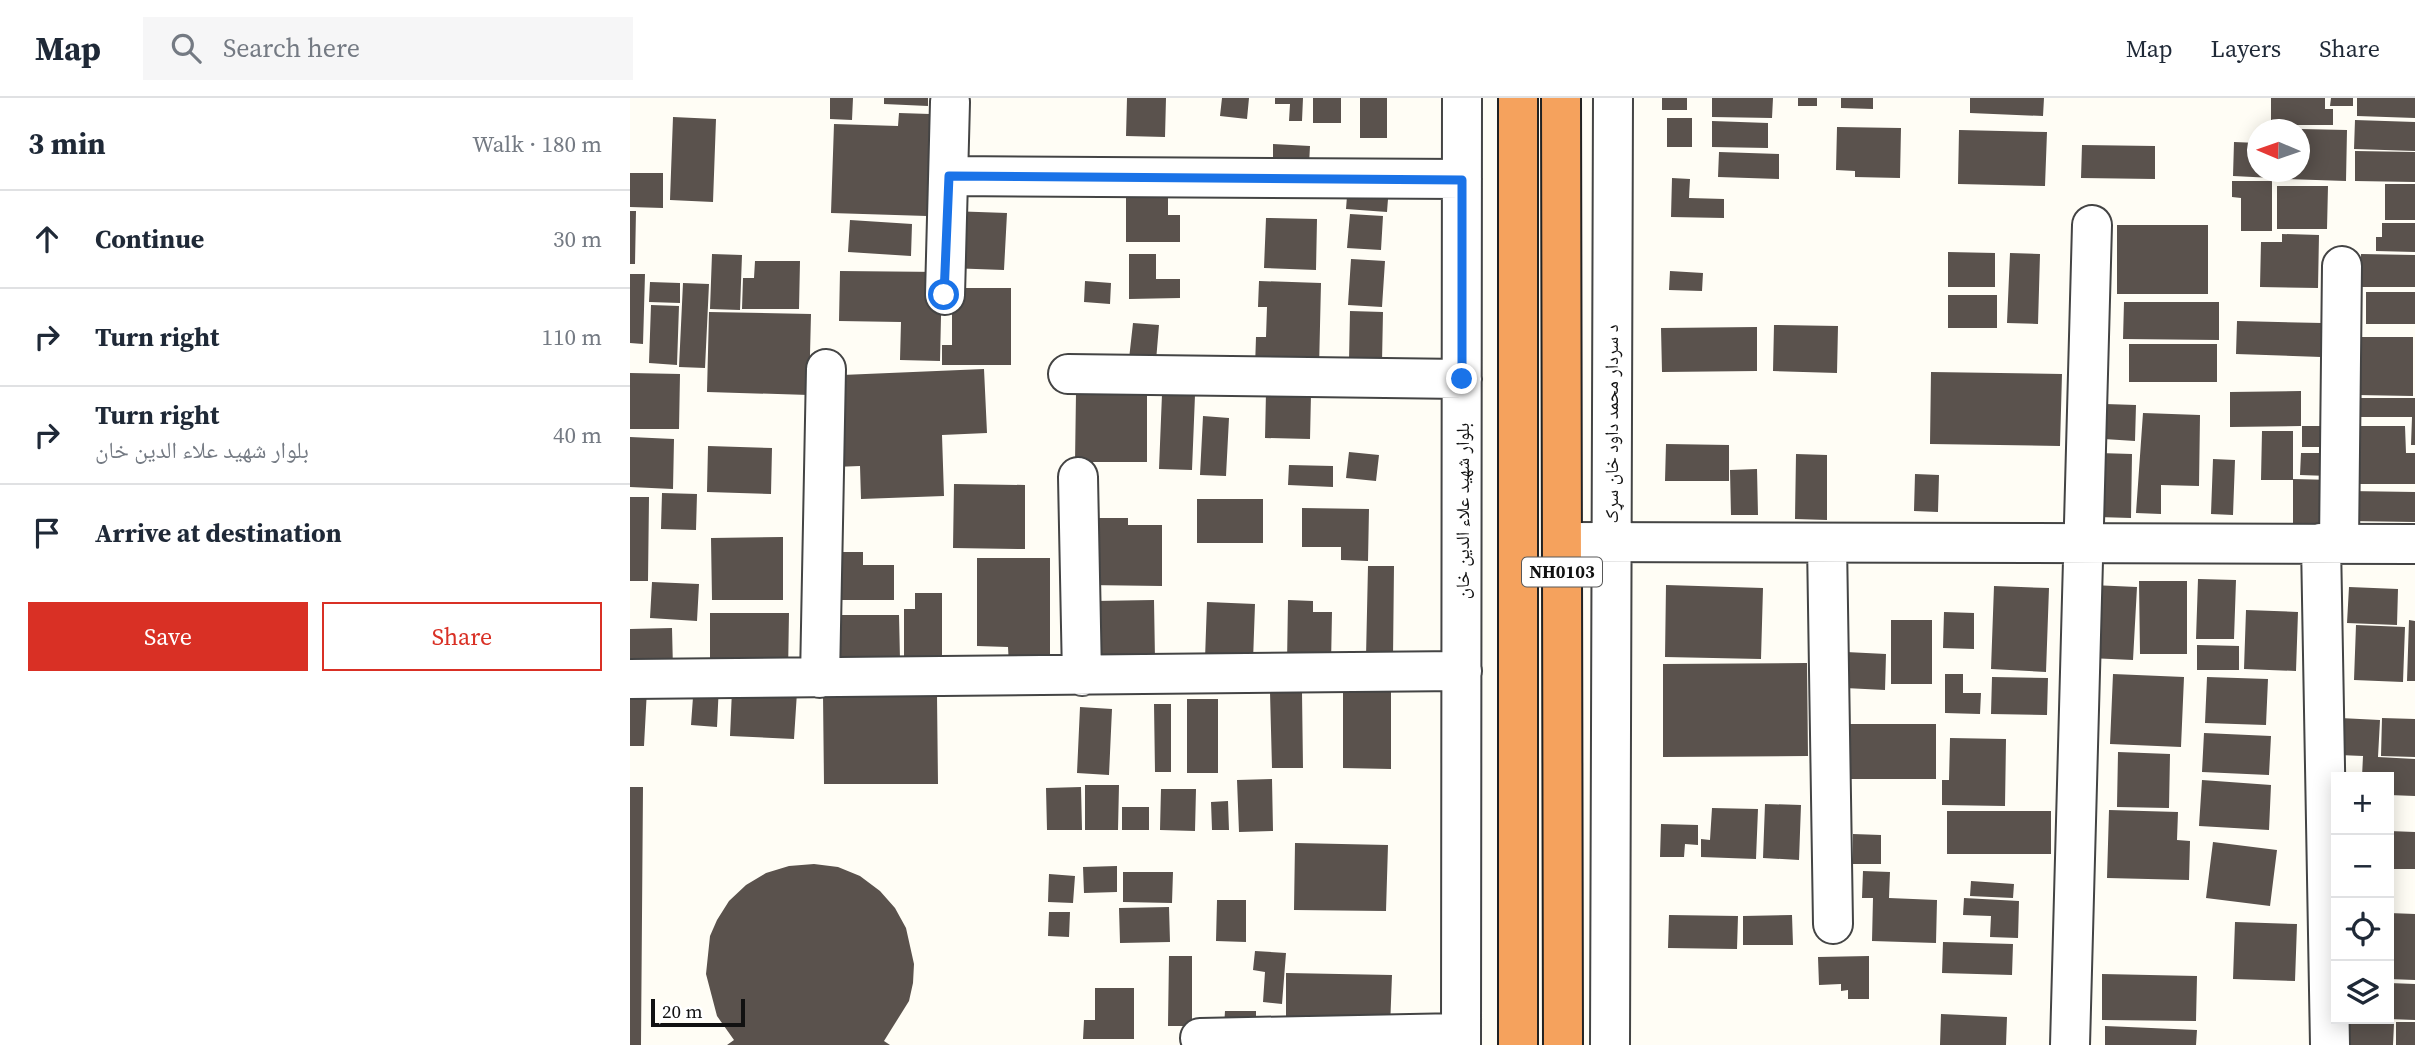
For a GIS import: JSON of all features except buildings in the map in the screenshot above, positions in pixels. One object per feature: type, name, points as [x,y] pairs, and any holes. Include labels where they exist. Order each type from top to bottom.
[{"type":"highway","name":"NH0103","points":[[1518,98],[1518,1045]]},
{"type":"highway","name":"NH0103","points":[[1561,98],[1563,1045]]},
{"type":"street","name":"بلوار شهید علاء الدین خان","points":[[1462,98],[1462,671]]},
{"type":"street","name":"د سردار محمد داود خان سړک","points":[[1611,1045],[1613,98]]},
{"type":"street","points":[[944,295],[950,102]]},
{"type":"street","points":[[949,176],[1462,180]]},
{"type":"street","points":[[2070,1045],[2092,225]]},
{"type":"street","points":[[2330,1045],[2330,543],[2342,266]]},
{"type":"street","points":[[820,678],[826,369]]},
{"type":"street","points":[[1069,374],[1462,379]]},
{"type":"street","points":[[1078,477],[1082,676]]},
{"type":"street","points":[[1562,542],[2415,544]]},
{"type":"street","points":[[1827,543],[1833,924]]},
{"type":"street","points":[[630,679],[1462,671],[1461,1039],[1200,1038]]},
{"type":"route","points":[[944,295],[949,176],[1462,180],[1462,379]]}]
